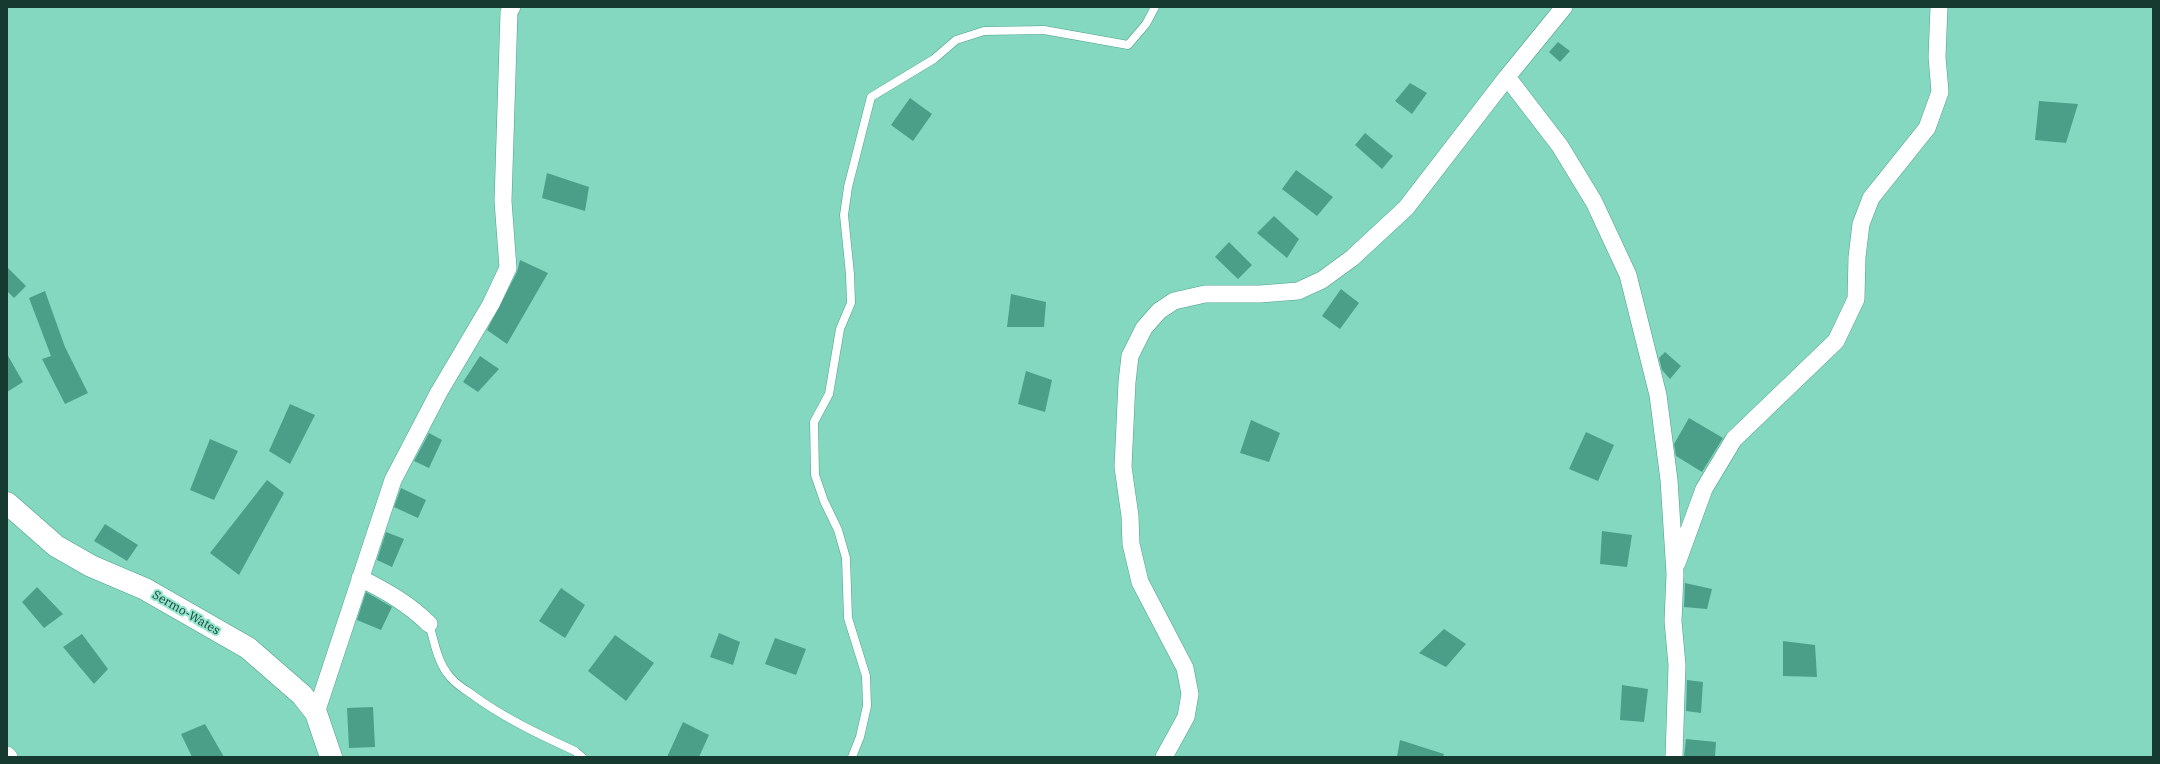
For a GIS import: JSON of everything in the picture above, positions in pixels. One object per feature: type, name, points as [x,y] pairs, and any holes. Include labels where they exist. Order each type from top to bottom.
[{"type":"main road","name":"Sermo-Wates","points":[[7,503],[56,546],[91,566],[144,588],[248,648],[302,695],[316,713],[331,757]]},
{"type":"street","points":[[316,713],[393,480],[439,392],[491,304],[508,268],[503,201],[506,46],[509,12],[512,7]]},
{"type":"street","points":[[1164,757],[1186,717],[1190,694],[1185,668],[1140,582],[1131,544],[1130,516],[1124,467],[1127,382],[1130,356],[1144,328],[1159,311],[1174,301],[1205,294],[1260,294],[1298,291],[1322,280],[1380,234],[1406,208],[1507,77],[1564,7]]},
{"type":"street","points":[[1675,569],[1704,488],[1734,438],[1836,341],[1856,299],[1857,257],[1861,224],[1871,198],[1927,128],[1940,92],[1937,57],[1939,7]]},
{"type":"street","points":[[1507,77],[1560,146],[1594,202],[1628,274],[1658,395],[1669,480],[1675,569],[1673,621],[1677,665],[1674,757]]},
{"type":"street","points":[[360,578],[396,597],[416,611],[429,624]]},
{"type":"lane","points":[[852,757],[860,737],[867,706],[866,676],[848,618],[846,558],[838,530],[824,501],[814,475],[814,422],[829,394],[840,329],[851,302],[850,274],[844,215],[848,187],[871,97],[934,59],[956,40],[984,31],[1044,30],[1128,45],[1146,24],[1155,7]]},
{"type":"lane","points":[[429,624],[440,661],[447,674],[459,685],[483,703],[520,725],[575,751],[582,757]]},
{"type":"building","points":[[1558,42],[1570,51],[1560,62],[1549,52]]},
{"type":"building","points":[[1410,83],[1427,93],[1412,114],[1395,101]]},
{"type":"building","points":[[910,98],[932,114],[913,141],[891,125]]},
{"type":"building","points":[[2039,101],[2078,104],[2066,143],[2035,140]]},
{"type":"building","points":[[1365,133],[1393,156],[1382,169],[1355,145]]},
{"type":"building","points":[[1296,170],[1333,197],[1317,216],[1282,189]]},
{"type":"building","points":[[547,173],[589,187],[585,211],[542,198]]},
{"type":"building","points":[[1274,216],[1299,239],[1287,258],[1257,233]]},
{"type":"building","points":[[1229,242],[1252,265],[1238,279],[1215,257]]},
{"type":"building","points":[[520,260],[548,273],[507,344],[487,330],[517,272]]},
{"type":"building","points":[[7,267],[26,286],[14,298],[7,291]]},
{"type":"building","points":[[1341,289],[1359,303],[1340,329],[1322,316]]},
{"type":"building","points":[[45,291],[65,347],[88,393],[65,404],[42,359],[51,356],[29,298]]},
{"type":"building","points":[[1011,294],[1046,302],[1044,327],[1007,327]]},
{"type":"building","points":[[1665,352],[1681,366],[1670,379],[1662,370],[1659,358]]},
{"type":"building","points":[[7,354],[23,382],[7,392]]},
{"type":"building","points":[[480,356],[499,369],[478,392],[463,382]]},
{"type":"building","points":[[1026,371],[1052,380],[1045,412],[1018,404]]},
{"type":"building","points":[[290,404],[315,415],[290,464],[269,451]]},
{"type":"building","points":[[1689,418],[1723,438],[1702,472],[1676,456],[1674,444]]},
{"type":"building","points":[[1251,420],[1280,433],[1269,462],[1240,453]]},
{"type":"building","points":[[1586,432],[1614,445],[1598,481],[1569,469]]},
{"type":"building","points":[[429,433],[442,440],[429,468],[414,461]]},
{"type":"building","points":[[210,439],[238,451],[214,500],[190,490]]},
{"type":"building","points":[[267,480],[284,493],[239,575],[210,553]]},
{"type":"building","points":[[401,488],[426,500],[418,518],[394,507]]},
{"type":"building","points":[[105,524],[138,545],[127,561],[94,541]]},
{"type":"building","points":[[1602,531],[1632,535],[1627,567],[1600,564]]},
{"type":"building","points":[[386,532],[404,539],[392,567],[377,560]]},
{"type":"building","points":[[1685,583],[1712,589],[1707,609],[1684,607]]},
{"type":"building","points":[[37,587],[63,614],[44,628],[22,602]]},
{"type":"building","points":[[561,588],[585,605],[565,638],[539,621]]},
{"type":"building","points":[[366,592],[392,607],[381,630],[357,620]]},
{"type":"building","points":[[1444,629],[1466,644],[1446,667],[1419,653]]},
{"type":"building","points":[[719,633],[740,642],[733,665],[710,657]]},
{"type":"building","points":[[82,634],[108,669],[94,684],[63,647]]},
{"type":"building","points":[[615,635],[654,663],[626,701],[588,671]]},
{"type":"building","points":[[775,638],[806,649],[796,675],[765,664]]},
{"type":"building","points":[[1783,641],[1815,645],[1817,677],[1783,676]]},
{"type":"building","points":[[1687,680],[1703,682],[1701,713],[1686,711]]},
{"type":"building","points":[[1622,685],[1648,689],[1644,722],[1620,720]]},
{"type":"building","points":[[373,707],[375,747],[349,748],[347,708]]},
{"type":"building","points":[[683,722],[709,735],[699,757],[667,757]]},
{"type":"building","points":[[205,724],[224,757],[192,757],[181,734]]},
{"type":"building","points":[[1686,739],[1716,742],[1715,757],[1684,757]]},
{"type":"building","points":[[1400,740],[1444,754],[1443,757],[1397,757]]}]
